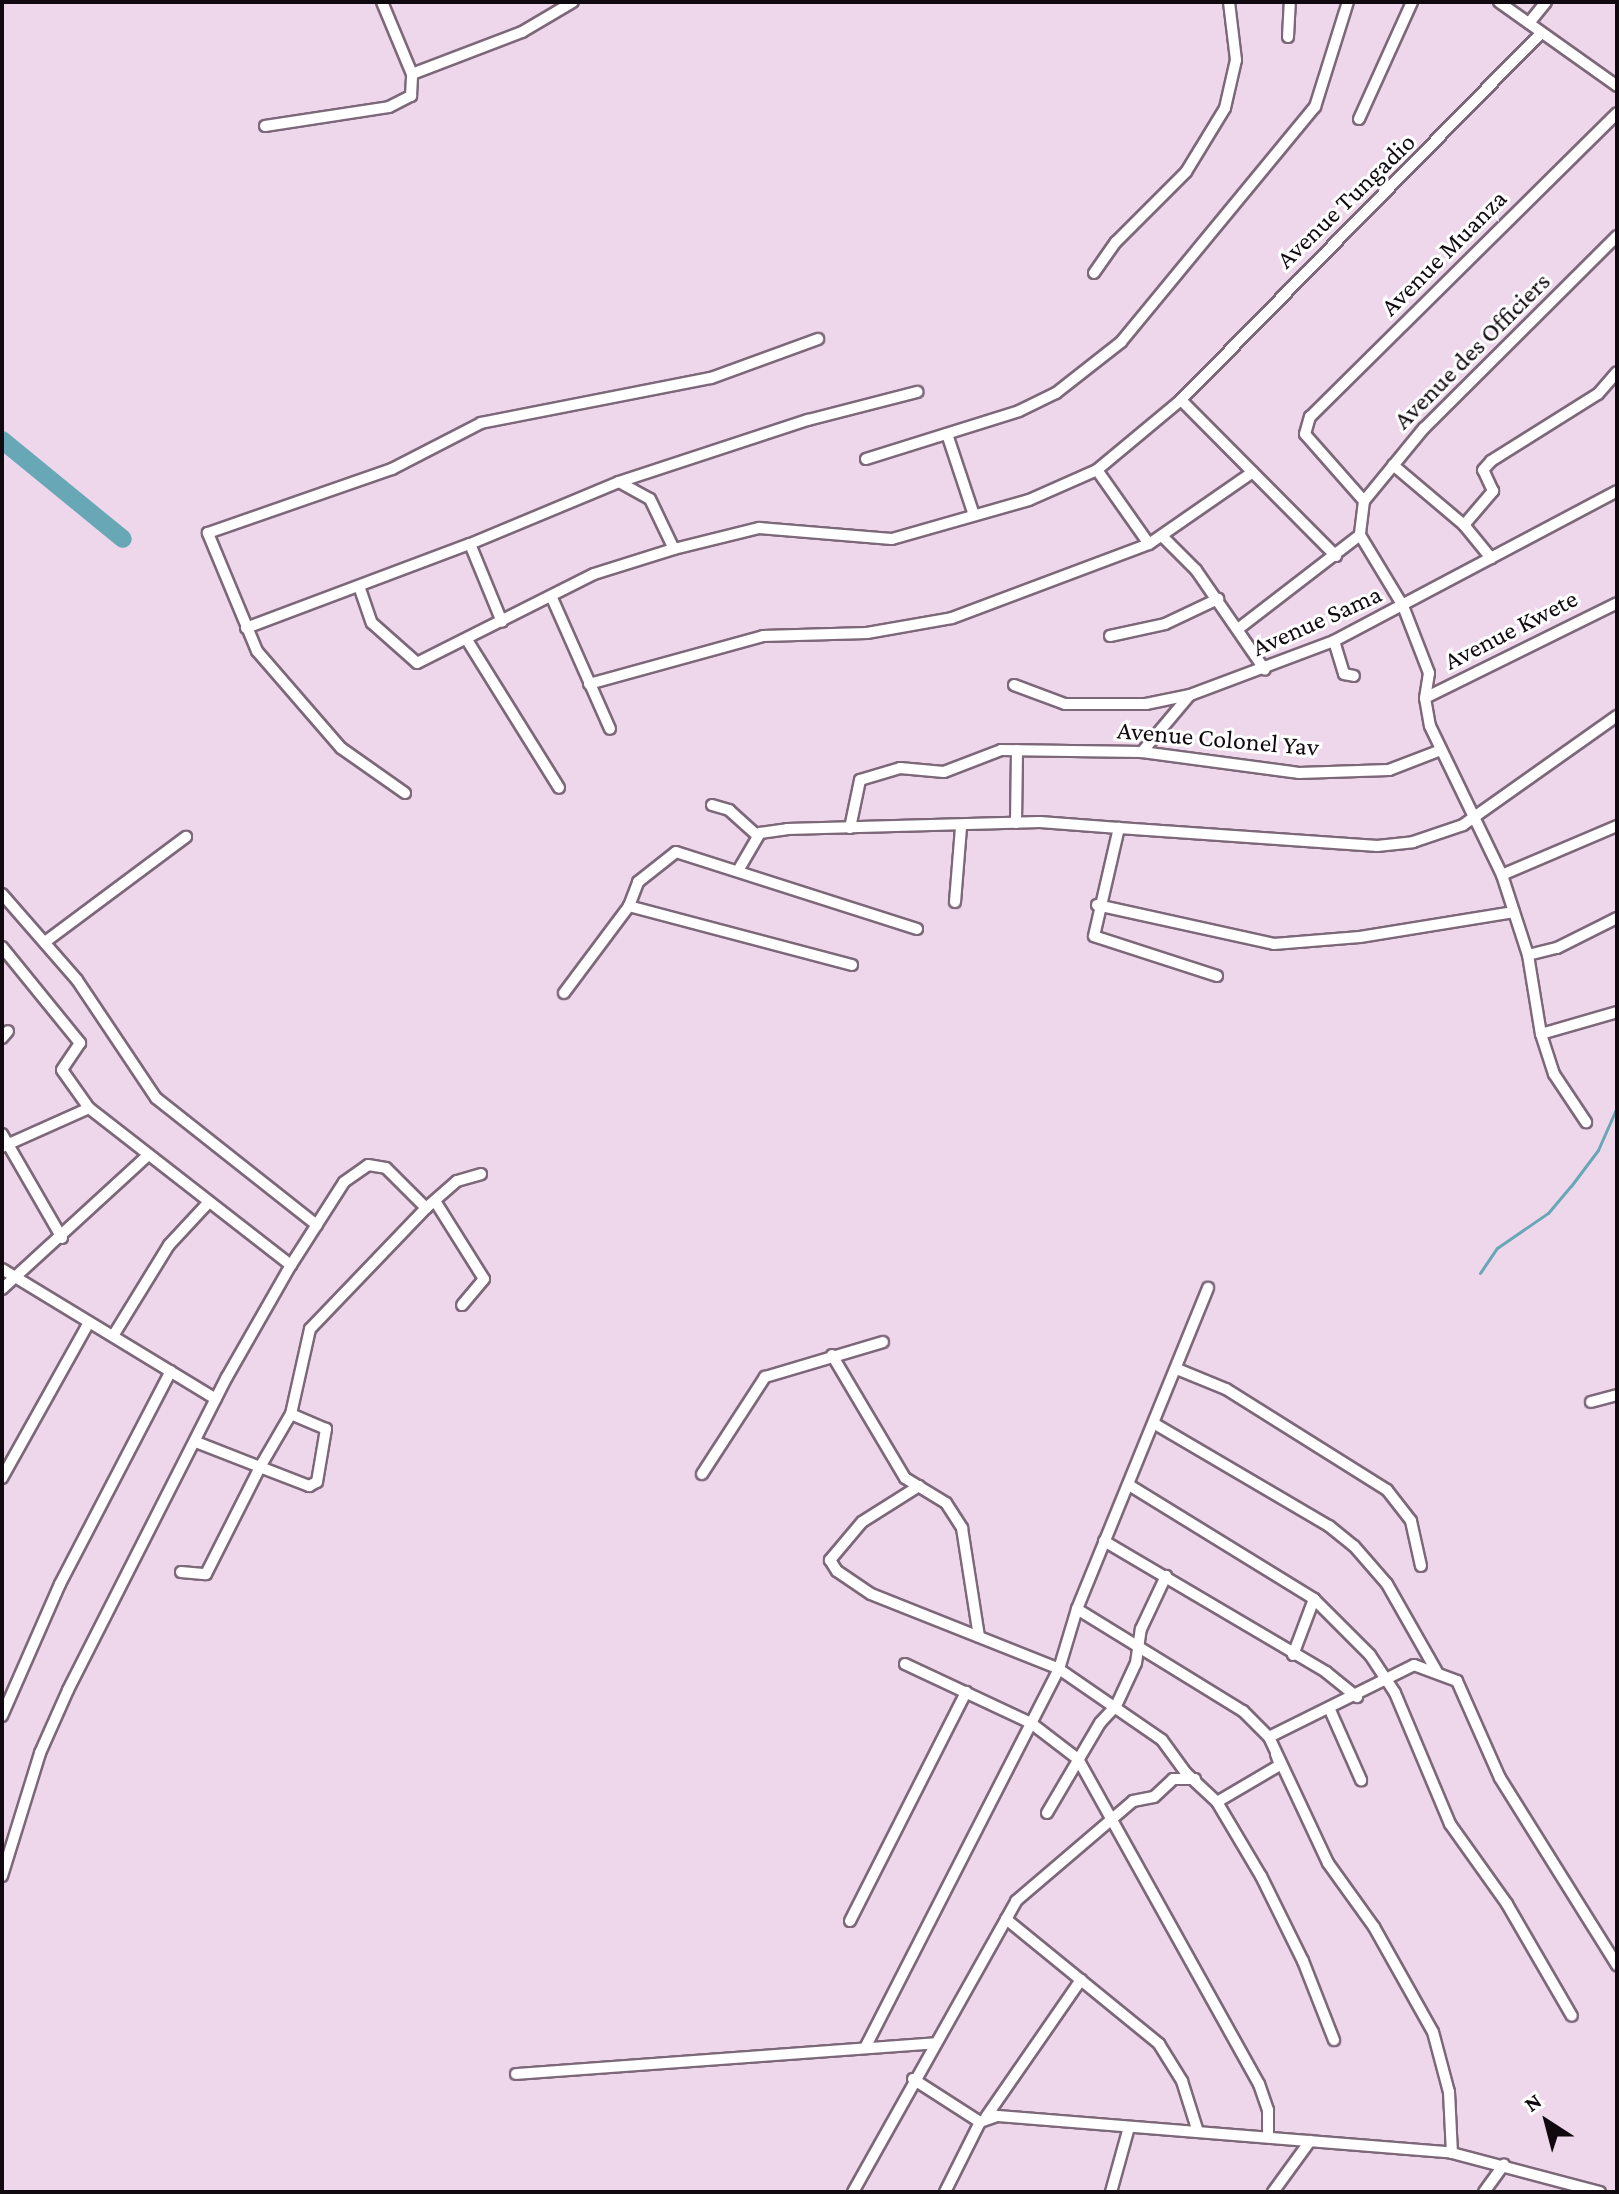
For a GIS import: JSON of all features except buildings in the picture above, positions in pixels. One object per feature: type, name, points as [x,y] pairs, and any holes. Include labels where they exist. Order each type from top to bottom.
[{"type":"street","points":[[265,126],[389,107],[411,96],[412,74],[382,2]]},
{"type":"street","points":[[412,74],[522,32],[573,2]]},
{"type":"street","points":[[1094,273],[1116,242],[1186,172],[1225,108],[1236,60],[1229,2]]},
{"type":"street","points":[[1288,37],[1290,2]]},
{"type":"street","points":[[866,459],[947,434],[1056,393],[1121,342],[1315,107],[1348,2]]},
{"type":"street","points":[[1359,119],[1412,2]]},
{"type":"street","points":[[1499,2],[1617,86]]},
{"type":"street","points":[[1529,23],[1546,2]]},
{"type":"street","name":"Avenue Tungadio","points":[[359,586],[372,623],[410,662],[467,640],[594,574],[674,549],[759,528],[892,539],[1029,500],[1097,470],[1181,400],[1541,33]]},
{"type":"street","name":"Avenue Muanza","points":[[1364,501],[1314,447],[1304,427],[1617,113]]},
{"type":"street","name":"Avenue des Officiers","points":[[1364,501],[1393,465],[1617,236]]},
{"type":"street","points":[[405,793],[341,748],[257,651],[208,538],[213,529],[392,469],[481,423],[711,378],[818,339]]},
{"type":"street","points":[[1464,525],[1493,491],[1483,470],[1491,461],[1598,394],[1617,372]]},
{"type":"street","points":[[246,628],[470,544],[619,482],[808,420],[917,392]]},
{"type":"street","points":[[1181,400],[1336,556]]},
{"type":"street","points":[[947,434],[974,515]]},
{"type":"street","points":[[1393,465],[1464,525],[1491,558]]},
{"type":"street","points":[[1097,470],[1149,544]]},
{"type":"street","points":[[589,684],[718,644],[763,636],[867,633],[952,618],[1149,544],[1253,472]]},
{"type":"street","points":[[619,482],[650,499],[674,549]]},
{"type":"street","name":"Avenue Sama","points":[[1014,685],[1065,704],[1146,704],[1190,695],[1265,670],[1334,641],[1617,491]]},
{"type":"street","points":[[1364,501],[1360,535],[1403,606],[1429,673],[1425,698],[1441,750],[1502,875],[1528,955],[1541,1034],[1554,1074],[1586,1122]]},
{"type":"street","points":[[1238,629],[1360,535]]},
{"type":"street","points":[[1163,537],[1218,599],[1265,670]]},
{"type":"street","points":[[470,544],[502,622]]},
{"type":"street","points":[[552,598],[610,729]]},
{"type":"street","points":[[1110,636],[1165,624],[1218,599]]},
{"type":"street","name":"Avenue Kwete","points":[[1425,698],[1617,603]]},
{"type":"street","points":[[467,640],[559,788]]},
{"type":"street","points":[[1334,641],[1344,674],[1354,676]]},
{"type":"street","points":[[1142,752],[1190,695]]},
{"type":"street","points":[[739,869],[758,836],[787,829],[961,828],[1016,823],[1377,846],[1436,836],[1472,816],[1617,716]]},
{"type":"street","points":[[1016,823],[1017,750]]},
{"type":"street","name":"Avenue Colonel Yav","points":[[850,828],[860,780],[900,768],[944,772],[988,753],[1017,750],[1142,752],[1299,773],[1389,770],[1441,750]]},
{"type":"street","points":[[712,805],[729,810],[758,836]]},
{"type":"street","points":[[1502,875],[1617,826]]},
{"type":"street","points":[[955,902],[961,828]]},
{"type":"street","points":[[1119,828],[1097,905],[1094,936],[1217,976]]},
{"type":"street","points":[[45,942],[186,837]]},
{"type":"street","points":[[564,993],[629,906],[638,882],[669,854],[739,869],[917,929]]},
{"type":"street","points":[[2,894],[45,942],[164,1106],[317,1225]]},
{"type":"street","points":[[1097,905],[1274,944],[1360,937],[1514,912]]},
{"type":"street","points":[[629,906],[852,965]]},
{"type":"street","points":[[1528,955],[1557,948],[1617,918]]},
{"type":"street","points":[[2,947],[80,1043],[62,1070],[89,1108],[291,1265]]},
{"type":"street","points":[[1541,1034],[1617,1012]]},
{"type":"street","points":[[5,1146],[89,1108]]},
{"type":"street","points":[[2,1134],[5,1146],[62,1238]]},
{"type":"street","points":[[2,1289],[62,1238],[148,1155]]},
{"type":"street","points":[[2,1876],[45,1740],[216,1399],[291,1265],[344,1182],[368,1165],[386,1168],[431,1204],[484,1279],[462,1305]]},
{"type":"street","points":[[181,1572],[206,1574],[260,1467],[291,1414],[310,1329],[431,1204],[466,1176],[481,1174]]},
{"type":"street","points":[[113,1336],[169,1245],[208,1203]]},
{"type":"street","points":[[2,1269],[216,1399]]},
{"type":"street","points":[[866,2046],[1059,1669],[1077,1609],[1208,1288]]},
{"type":"street","points":[[2,1478],[88,1324]]},
{"type":"street","points":[[702,1474],[762,1379],[832,1355],[883,1342]]},
{"type":"street","points":[[832,1355],[881,1443],[905,1478],[946,1503],[962,1528],[979,1637]]},
{"type":"street","points":[[1177,1369],[1226,1389],[1387,1490],[1411,1521],[1421,1566]]},
{"type":"street","points":[[2,1716],[60,1584],[171,1371]]},
{"type":"street","points":[[1591,1402],[1617,1395]]},
{"type":"street","points":[[196,1442],[309,1486],[317,1482],[326,1429],[291,1414]]},
{"type":"street","points":[[1155,1424],[1329,1526],[1354,1546],[1394,1594],[1438,1673]]},
{"type":"street","points":[[1129,1485],[1314,1599],[1387,1679],[1450,1824],[1507,1904],[1572,2016]]},
{"type":"street","points":[[919,1486],[862,1522],[830,1560],[871,1594],[1059,1669],[1153,1732],[1217,1802],[1296,1947],[1334,2040]]},
{"type":"street","points":[[1104,1541],[1326,1672],[1357,1697]]},
{"type":"street","points":[[1047,1813],[1078,1759],[1116,1706],[1136,1663],[1138,1645],[1166,1576]]},
{"type":"street","points":[[1293,1655],[1314,1599]]},
{"type":"street","points":[[1077,1609],[1243,1711],[1269,1737],[1328,1863],[1380,1937],[1433,2032],[1449,2092],[1452,2153]]},
{"type":"street","points":[[905,1664],[1031,1723],[1078,1759],[1259,2084],[1268,2110],[1268,2137]]},
{"type":"street","points":[[1269,1737],[1357,1697],[1414,1665],[1438,1673],[1460,1687],[1500,1778],[1617,1965]]},
{"type":"street","points":[[850,1921],[966,1692]]},
{"type":"street","points":[[1330,1710],[1361,1780]]},
{"type":"street","points":[[1217,1802],[1280,1765],[1269,1737]]},
{"type":"street","points":[[853,2192],[913,2079],[1021,1896],[1057,1871],[1133,1801],[1154,1797],[1173,1779],[1196,1779]]},
{"type":"street","points":[[1006,1919],[1159,2044],[1182,2081],[1198,2132]]},
{"type":"street","points":[[945,2192],[983,2120],[1081,1980]]},
{"type":"street","points":[[516,2074],[934,2043]]},
{"type":"street","points":[[913,2079],[983,2120],[1129,2127],[1452,2153],[1504,2164],[1600,2192]]},
{"type":"street","points":[[1111,2192],[1129,2127]]},
{"type":"street","points":[[1273,2192],[1310,2141]]},
{"type":"street","points":[[1484,2192],[1504,2164]]},
{"type":"waterway","points":[[2,440],[123,539]]},
{"type":"waterway","points":[[1480,1273],[1497,1248],[1548,1213],[1571,1186],[1598,1150],[1617,1107]]}]
